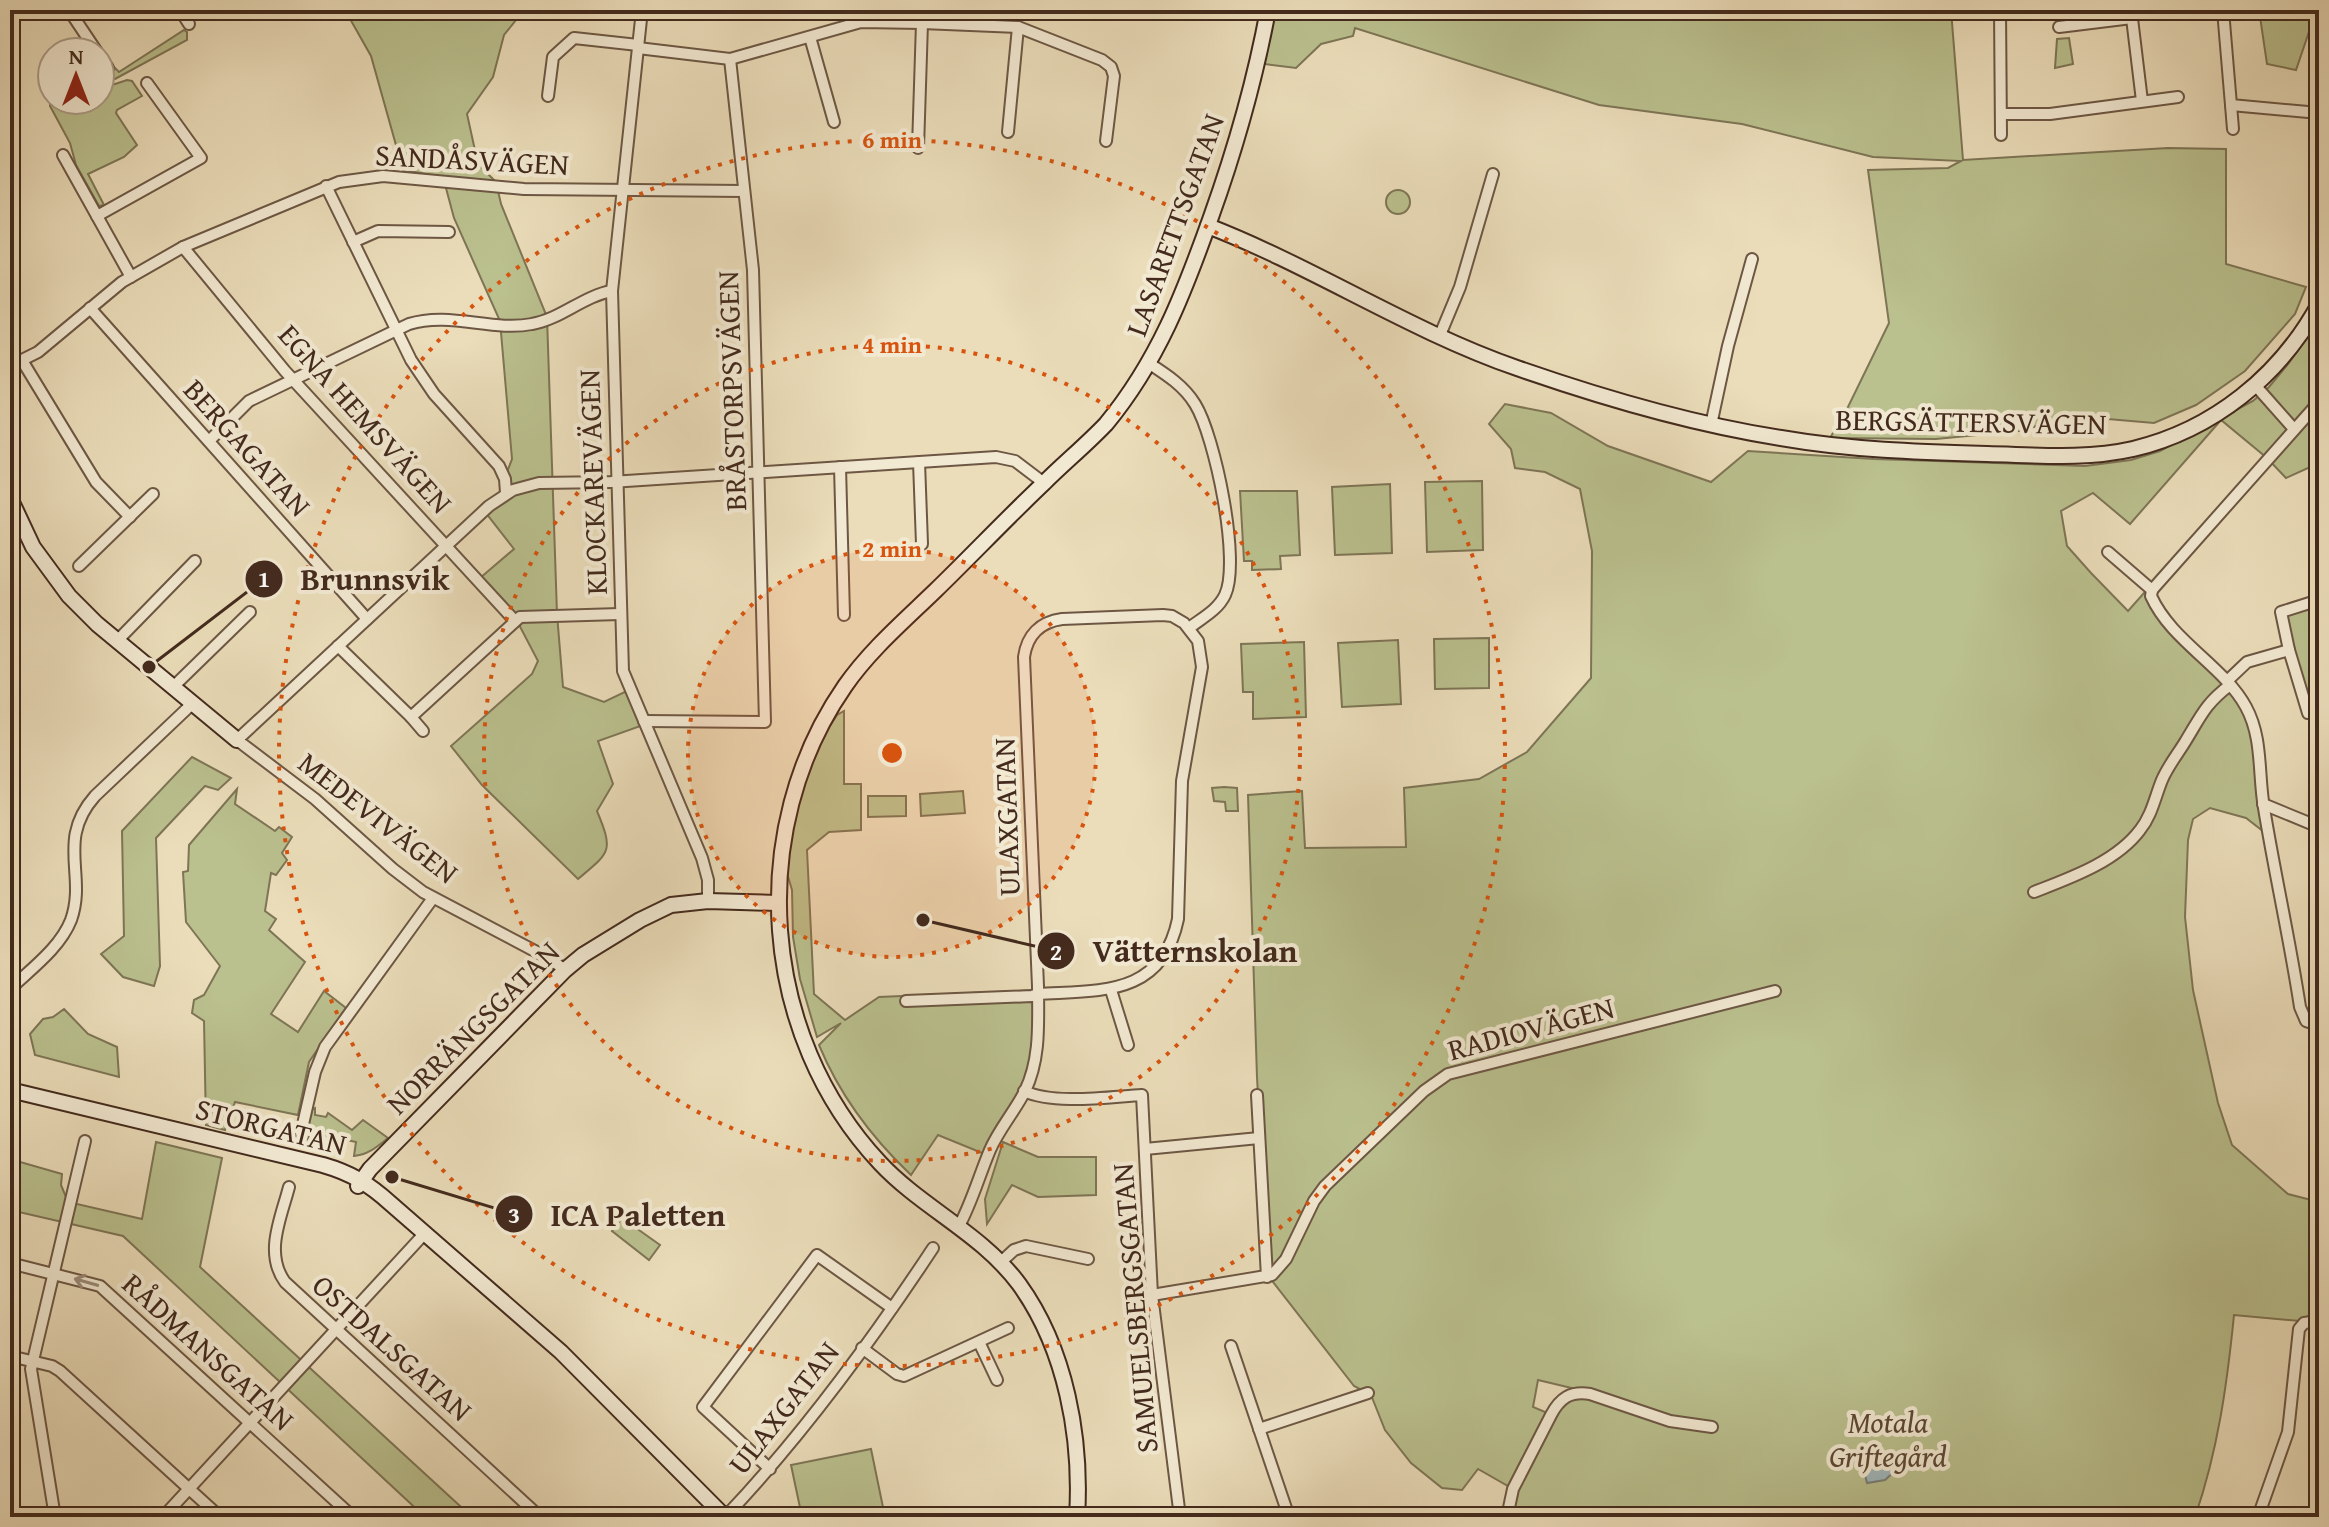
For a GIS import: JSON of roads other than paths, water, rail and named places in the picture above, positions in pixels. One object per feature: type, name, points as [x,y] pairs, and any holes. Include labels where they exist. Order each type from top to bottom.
[{"type":"street","points":[[69,10],[87,36]]},
{"type":"street","points":[[180,10],[189,24]]},
{"type":"street","name":"KLOCKAREVÄGEN","points":[[642,10],[612,291],[623,671],[705,868],[708,901]]},
{"type":"street","name":"LASARETTSGATAN","points":[[1077,1517],[1077,1451],[1068,1400],[1037,1314],[1001,1262],[883,1166],[848,1124],[824,1087],[806,1049],[780,943],[777,903],[781,856],[792,802],[809,751],[836,699],[874,650],[1106,424],[1150,364],[1178,305],[1208,226],[1244,112],[1268,10]]},
{"type":"street","points":[[2000,10],[2001,135]]},
{"type":"street","points":[[2223,10],[2233,129]]},
{"type":"street","points":[[2059,27],[2131,14],[2142,101]]},
{"type":"street","points":[[548,96],[553,57],[574,38],[730,59],[861,22],[1018,27],[1102,60],[1111,67],[1114,76],[1106,141]]},
{"type":"street","points":[[918,148],[922,23]]},
{"type":"street","points":[[1008,132],[1018,27]]},
{"type":"street","points":[[810,37],[834,122]]},
{"type":"street","name":"BRÅSTORPSVÄGEN","points":[[644,721],[765,722],[753,270],[730,59]]},
{"type":"street","points":[[97,216],[201,158],[147,83]]},
{"type":"street","points":[[2002,114],[2050,114],[2178,97]]},
{"type":"street","points":[[2231,105],[2319,113]]},
{"type":"street","points":[[63,155],[131,277]]},
{"type":"street","points":[[1440,335],[1463,278],[1493,174]]},
{"type":"street","name":"SANDÅSVÄGEN","points":[[10,366],[38,352],[131,277],[183,247],[326,186],[352,179],[383,176],[524,189],[744,191]]},
{"type":"street","points":[[326,186],[411,360],[434,394],[499,466],[505,479],[506,493]]},
{"type":"street","name":"BERGSÄTTERSVÄGEN","points":[[1208,226],[1516,368],[1647,409],[1711,425],[1783,439],[1867,449],[2083,456],[2132,449],[2182,432],[2222,410],[2255,385],[2291,349],[2319,304]]},
{"type":"street","points":[[353,242],[378,231],[449,232]]},
{"type":"street","name":"EGNA HEMSVÄGEN","points":[[183,247],[293,380],[515,621]]},
{"type":"street","points":[[1711,425],[1728,346],[1752,259]]},
{"type":"street","points":[[209,441],[249,401],[417,322],[534,324],[595,295],[612,291]]},
{"type":"street","name":"BERGAGATAN","points":[[90,308],[367,619]]},
{"type":"street","points":[[23,362],[96,482],[130,517]]},
{"type":"street","points":[[906,1001],[1111,990],[1135,981],[1153,968],[1176,929],[1182,781],[1202,667],[1199,644],[1189,628],[1218,606],[1230,575],[1225,510],[1211,447],[1197,407],[1182,388],[1150,364]]},
{"type":"street","points":[[2255,385],[2294,429]]},
{"type":"street","points":[[2315,1022],[2306,1021],[2300,1007],[2263,804],[2257,737],[2246,708],[2229,683],[2187,645],[2151,596],[2152,590],[2319,402]]},
{"type":"street","points":[[237,740],[447,545],[506,493],[520,486],[1002,457],[1023,466],[1044,483]]},
{"type":"street","points":[[919,462],[922,544]]},
{"type":"street","points":[[840,467],[844,615]]},
{"type":"street","points":[[79,566],[153,494]]},
{"type":"street","name":"MEDEVIVÄGEN","points":[[10,498],[33,547],[57,582],[81,609],[117,641],[237,740],[315,799],[399,875],[433,898],[550,959],[565,970]]},
{"type":"street","points":[[2108,552],[2152,590]]},
{"type":"street","points":[[117,641],[195,561]]},
{"type":"street","points":[[2319,600],[2281,612],[2308,713],[2319,712]]},
{"type":"street","points":[[173,687],[250,612]]},
{"type":"street","points":[[411,717],[520,617],[620,614]]},
{"type":"street","name":"ULAXGATAN","points":[[959,1226],[994,1143],[1024,1091],[1037,1048],[1038,994],[1024,657],[1029,639],[1043,624],[1062,619],[1153,614],[1172,616],[1189,628]]},
{"type":"street","points":[[338,646],[423,731]]},
{"type":"street","points":[[2034,892],[2081,873],[2138,834],[2147,821],[2168,767],[2207,704],[2247,662],[2289,650]]},
{"type":"street","points":[[10,989],[55,945],[72,916],[75,834],[83,812],[95,796],[193,703]]},
{"type":"street","points":[[2263,804],[2319,827]]},
{"type":"street","points":[[301,1133],[315,1072],[325,1047],[433,898]]},
{"type":"street","name":"NORRÄNGSGATAN","points":[[360,1183],[565,970],[596,947],[657,910],[680,903],[777,903]]},
{"type":"street","points":[[1111,990],[1128,1045]]},
{"type":"street","name":"RADIOVÄGEN","points":[[1267,1277],[1283,1265],[1314,1201],[1325,1186],[1438,1079],[1468,1067],[1775,991]]},
{"type":"street","name":"STORGATAN","points":[[10,1090],[323,1165],[360,1183],[561,1352],[725,1517]]},
{"type":"street","name":"SAMUELSBERGSGATAN","points":[[1024,1091],[1057,1099],[1142,1095],[1152,1295],[1180,1517]]},
{"type":"street","points":[[1152,1295],[1267,1277],[1257,1095]]},
{"type":"street","name":"STORGATAN","points":[[10,1098],[360,1183]]},
{"type":"street","points":[[1145,1149],[1259,1138]]},
{"type":"street","points":[[55,1517],[31,1375],[85,1141]]},
{"type":"street","name":"OSTDALSGATAN","points":[[289,1187],[274,1246],[276,1267],[288,1286],[540,1517]]},
{"type":"street","points":[[163,1517],[423,1235]]},
{"type":"street","name":"STORGATAN","points":[[423,1235],[556,1357],[716,1517]]},
{"type":"street","points":[[1001,1262],[1014,1250],[1026,1246],[1088,1259]]},
{"type":"street","name":"ULAXGATAN","points":[[725,1517],[770,1469],[892,1308],[933,1248]]},
{"type":"street","points":[[770,1469],[703,1407],[817,1255],[892,1308]]},
{"type":"street","name":"RÅDMANSGATAN","points":[[10,1263],[100,1286],[353,1517]]},
{"type":"street","points":[[2258,1517],[2288,1432],[2299,1329],[2304,1323],[2319,1321]]},
{"type":"street","points":[[862,1348],[904,1376],[1008,1328]]},
{"type":"street","points":[[979,1342],[997,1380]]},
{"type":"street","points":[[1231,1346],[1289,1517]]},
{"type":"street","points":[[10,1356],[52,1366],[65,1375],[220,1517]]},
{"type":"street","points":[[1259,1429],[1368,1393]]},
{"type":"street","points":[[1507,1517],[1513,1489],[1556,1406],[1567,1395],[1590,1394],[1670,1421],[1712,1427]]},
{"type":"street","points":[[2315,1517],[2319,1507]]},
{"type":"water","points":[[1884,1452],[1894,1455],[1896,1470],[1885,1480],[1867,1483],[1866,1462],[1872,1455]]},
{"type":"place","name":"Brunnsvik","points":[[149,667]]},
{"type":"place","name":"Vätternskolan","points":[[923,920]]},
{"type":"place","name":"ICA Paletten","points":[[392,1177]]},
{"type":"park label","name":"Motala Griftegård","points":[[1888,1440]]}]
